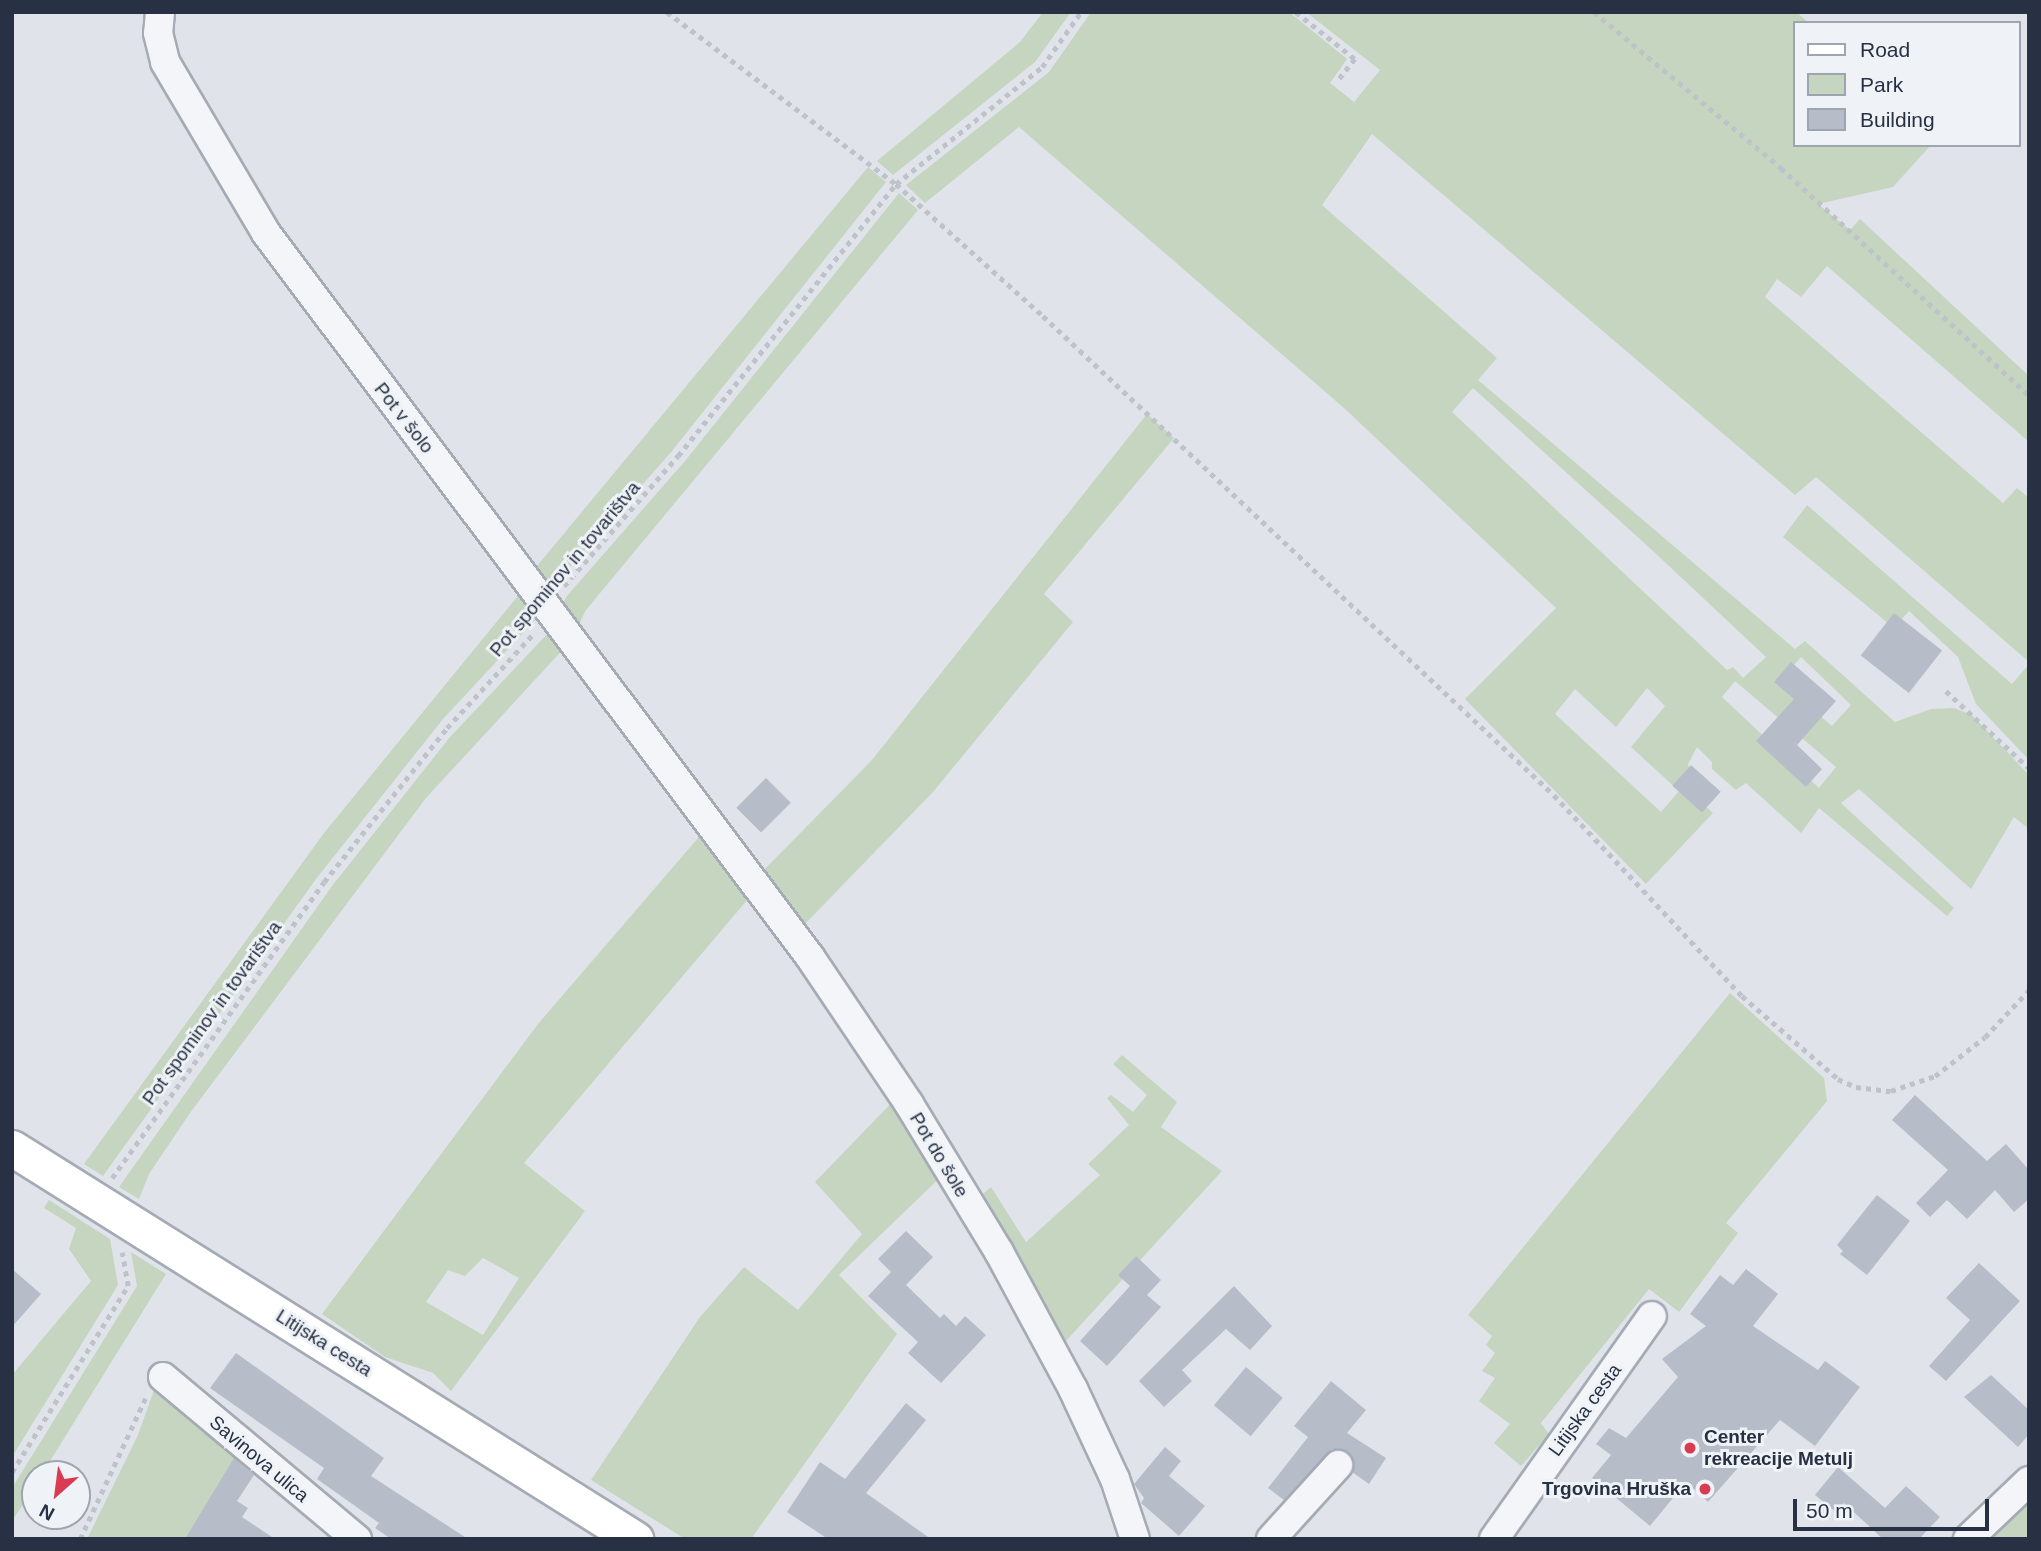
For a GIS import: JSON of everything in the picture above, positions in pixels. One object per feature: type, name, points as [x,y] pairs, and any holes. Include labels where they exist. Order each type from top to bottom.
[{"type":"main road","name":"Litijska cesta","points":[[12,1148],[635,1539]]},
{"type":"street","name":"Pot v šolo","points":[[160,12],[158,33],[165,62],[266,233],[550,608],[692,802]]},
{"type":"street","name":"Pot do šole","points":[[692,802],[810,957],[909,1104],[999,1252],[1073,1389],[1115,1479],[1135,1539]]},
{"type":"street","name":"Litijska cesta","points":[[1494,1539],[1653,1316]]},
{"type":"street","name":"Savinova ulica","points":[[156,1381],[357,1539]]},
{"type":"street","points":[[1271,1539],[1338,1465]]},
{"type":"street","points":[[1968,1539],[2029,1481]]},
{"type":"path","points":[[667,12],[896,184],[1256,511],[1554,794],[1742,996],[1838,1079],[1856,1087],[1891,1091],[1935,1076],[1985,1037],[2029,989]]},
{"type":"path","name":"Pot spominov in tovarištva","points":[[110,1181],[324,882],[446,728],[541,625],[565,585],[678,456],[896,184],[1042,67],[1081,12]]},
{"type":"path","points":[[1296,12],[1354,59],[1337,82]]},
{"type":"path","points":[[1594,12],[1781,168],[2029,395]]},
{"type":"path","points":[[1945,691],[2029,768]]},
{"type":"path","points":[[12,1472],[128,1286],[121,1245]]},
{"type":"path","points":[[79,1539],[156,1381]]},
{"type":"green space","points":[[1043,12],[1071,12],[1035,62],[893,175],[877,161],[1020,42]]},
{"type":"green space","points":[[1091,12],[1289,12],[1347,59],[1330,83],[1354,102],[1380,70],[1306,12],[1796,12],[1807,21],[1792,21],[1792,147],[1929,147],[1893,187],[1818,204],[1850,230],[1860,219],[2029,376],[2029,442],[1827,266],[1801,297],[1777,279],[1765,297],[2003,503],[2017,488],[2029,498],[2029,662],[1816,477],[1795,495],[1372,134],[1322,205],[1497,358],[1478,380],[1795,649],[1805,641],[1895,722],[1931,709],[1954,708],[1972,715],[2029,775],[2029,829],[2014,817],[1971,889],[1859,789],[1841,803],[1954,908],[1947,916],[1819,808],[1801,833],[1746,783],[1736,790],[1712,769],[1712,762],[1697,747],[1688,764],[1690,771],[1681,784],[1713,813],[1646,884],[1465,699],[1556,608],[1344,408],[1019,127],[925,203],[906,185],[1049,72]],"holes":[[[1473,388],[1653,551],[1766,657],[1743,678],[1733,667],[1727,670],[1452,412]],[[1801,657],[1851,705],[1832,726],[1780,681]],[[1735,681],[1836,767],[1819,788],[1722,697]],[[1647,688],[1665,706],[1631,747],[1679,791],[1661,812],[1555,714],[1575,689],[1616,727]]]},
{"type":"green space","points":[[868,167],[886,182],[672,451],[547,593],[532,572]]},
{"type":"green space","points":[[899,193],[918,210],[586,610],[576,630],[562,606],[566,597],[685,461]]},
{"type":"green space","points":[[1147,414],[1174,438],[1044,594],[1073,622],[933,792],[800,929],[759,875],[872,760]]},
{"type":"green space","points":[[1807,505],[2012,684],[2029,664],[2029,760],[1976,704],[1958,657],[1909,611],[1894,628],[1783,537]]},
{"type":"green space","points":[[521,592],[538,614],[536,619],[443,719],[316,879],[103,1176],[84,1164],[324,833]]},
{"type":"green space","points":[[551,630],[568,644],[426,798],[190,1113],[149,1174],[139,1199],[119,1187],[332,886],[450,737]]},
{"type":"green space","points":[[704,831],[754,892],[524,1163],[585,1211],[451,1391],[433,1373],[385,1357],[322,1314],[538,1024]],"holes":[[[483,1258],[519,1278],[483,1335],[426,1302],[448,1270],[465,1276]]]},
{"type":"green space","points":[[1730,993],[1824,1078],[1827,1101],[1726,1223],[1738,1233],[1679,1312],[1649,1289],[1541,1423],[1549,1434],[1521,1466],[1494,1443],[1510,1424],[1479,1401],[1495,1378],[1482,1371],[1495,1353],[1486,1345],[1492,1336],[1468,1315]]},
{"type":"green space","points":[[1122,1055],[1177,1102],[1161,1127],[1222,1171],[1064,1343],[983,1194],[991,1187],[1026,1242],[1100,1175],[1088,1164],[1129,1125],[1107,1098],[1111,1095],[1133,1112],[1147,1095],[1113,1064]]},
{"type":"green space","points":[[902,1092],[952,1166],[839,1275],[897,1334],[751,1539],[685,1539],[591,1480],[700,1317],[744,1267],[798,1310],[862,1234],[815,1182]]},
{"type":"green space","points":[[49,1200],[110,1239],[118,1285],[12,1457],[12,1375],[91,1281],[69,1249],[76,1228],[44,1208]]},
{"type":"green space","points":[[131,1252],[166,1274],[51,1460],[29,1460],[137,1286]]},
{"type":"green space","points":[[155,1387],[239,1458],[188,1539],[87,1539],[138,1435]]},
{"type":"green space","points":[[21,1473],[21,1507],[12,1521],[12,1488]]},
{"type":"green space","points":[[2029,1495],[2029,1539],[1984,1539]]},
{"type":"building","points":[[1894,613],[1942,651],[1909,693],[1861,656]]},
{"type":"building","points":[[1791,662],[1836,701],[1797,745],[1822,769],[1806,787],[1756,741],[1794,699],[1774,682]]},
{"type":"building","points":[[1691,765],[1721,792],[1702,813],[1672,786]]},
{"type":"building","points":[[766,778],[791,803],[761,832],[736,808]]},
{"type":"building","points":[[1915,1095],[1987,1161],[2006,1144],[2029,1170],[2029,1199],[2014,1212],[1995,1190],[1967,1219],[1947,1200],[1930,1217],[1916,1203],[1948,1170],[1892,1120]]},
{"type":"building","points":[[1877,1195],[1910,1221],[1867,1275],[1840,1254],[1843,1251],[1837,1245]]},
{"type":"building","points":[[906,1231],[933,1257],[906,1285],[940,1318],[944,1314],[956,1326],[965,1316],[986,1335],[941,1383],[908,1353],[918,1342],[868,1296],[891,1272],[878,1259]]},
{"type":"building","points":[[1136,1256],[1161,1280],[1147,1295],[1161,1307],[1107,1366],[1080,1341],[1130,1286],[1118,1275]]},
{"type":"building","points":[[1979,1263],[2020,1301],[1946,1381],[1929,1366],[1970,1320],[1946,1298]]},
{"type":"building","points":[[12,1269],[41,1294],[12,1327]]},
{"type":"building","points":[[1746,1269],[1778,1294],[1753,1326],[1818,1370],[1825,1361],[1860,1387],[1815,1446],[1780,1420],[1708,1502],[1686,1482],[1650,1526],[1592,1478],[1611,1455],[1596,1444],[1609,1428],[1626,1438],[1678,1377],[1662,1359],[1706,1326],[1690,1314],[1720,1275],[1733,1285]]},
{"type":"building","points":[[1234,1286],[1272,1326],[1250,1350],[1226,1329],[1182,1370],[1192,1381],[1164,1407],[1139,1381]]},
{"type":"building","points":[[236,1353],[384,1458],[371,1476],[468,1539],[391,1539],[375,1528],[379,1523],[317,1479],[324,1468],[210,1388]]},
{"type":"building","points":[[1246,1367],[1283,1398],[1251,1436],[1214,1405]]},
{"type":"building","points":[[1991,1375],[2029,1410],[2029,1434],[2018,1447],[1964,1397]]},
{"type":"building","points":[[1331,1381],[1366,1410],[1347,1433],[1386,1458],[1369,1484],[1352,1472],[1350,1453],[1332,1449],[1284,1500],[1268,1488],[1308,1437],[1294,1426]]},
{"type":"building","points":[[906,1403],[926,1420],[866,1493],[931,1539],[828,1539],[787,1512],[820,1462],[845,1479]]},
{"type":"building","points":[[1165,1447],[1181,1461],[1169,1476],[1205,1506],[1179,1536],[1141,1503],[1144,1498],[1134,1484]]},
{"type":"building","points":[[234,1458],[254,1475],[237,1501],[248,1508],[242,1517],[275,1539],[185,1539]]},
{"type":"building","points":[[1838,1467],[1885,1508],[1906,1486],[1940,1517],[1919,1539],[1883,1539],[1844,1503],[1836,1512],[1815,1495]]},
{"type":"place","name":"Center rekreacije Metulj","points":[[1690,1448]]},
{"type":"place","name":"Trgovina Hruška","points":[[1705,1489]]}]
